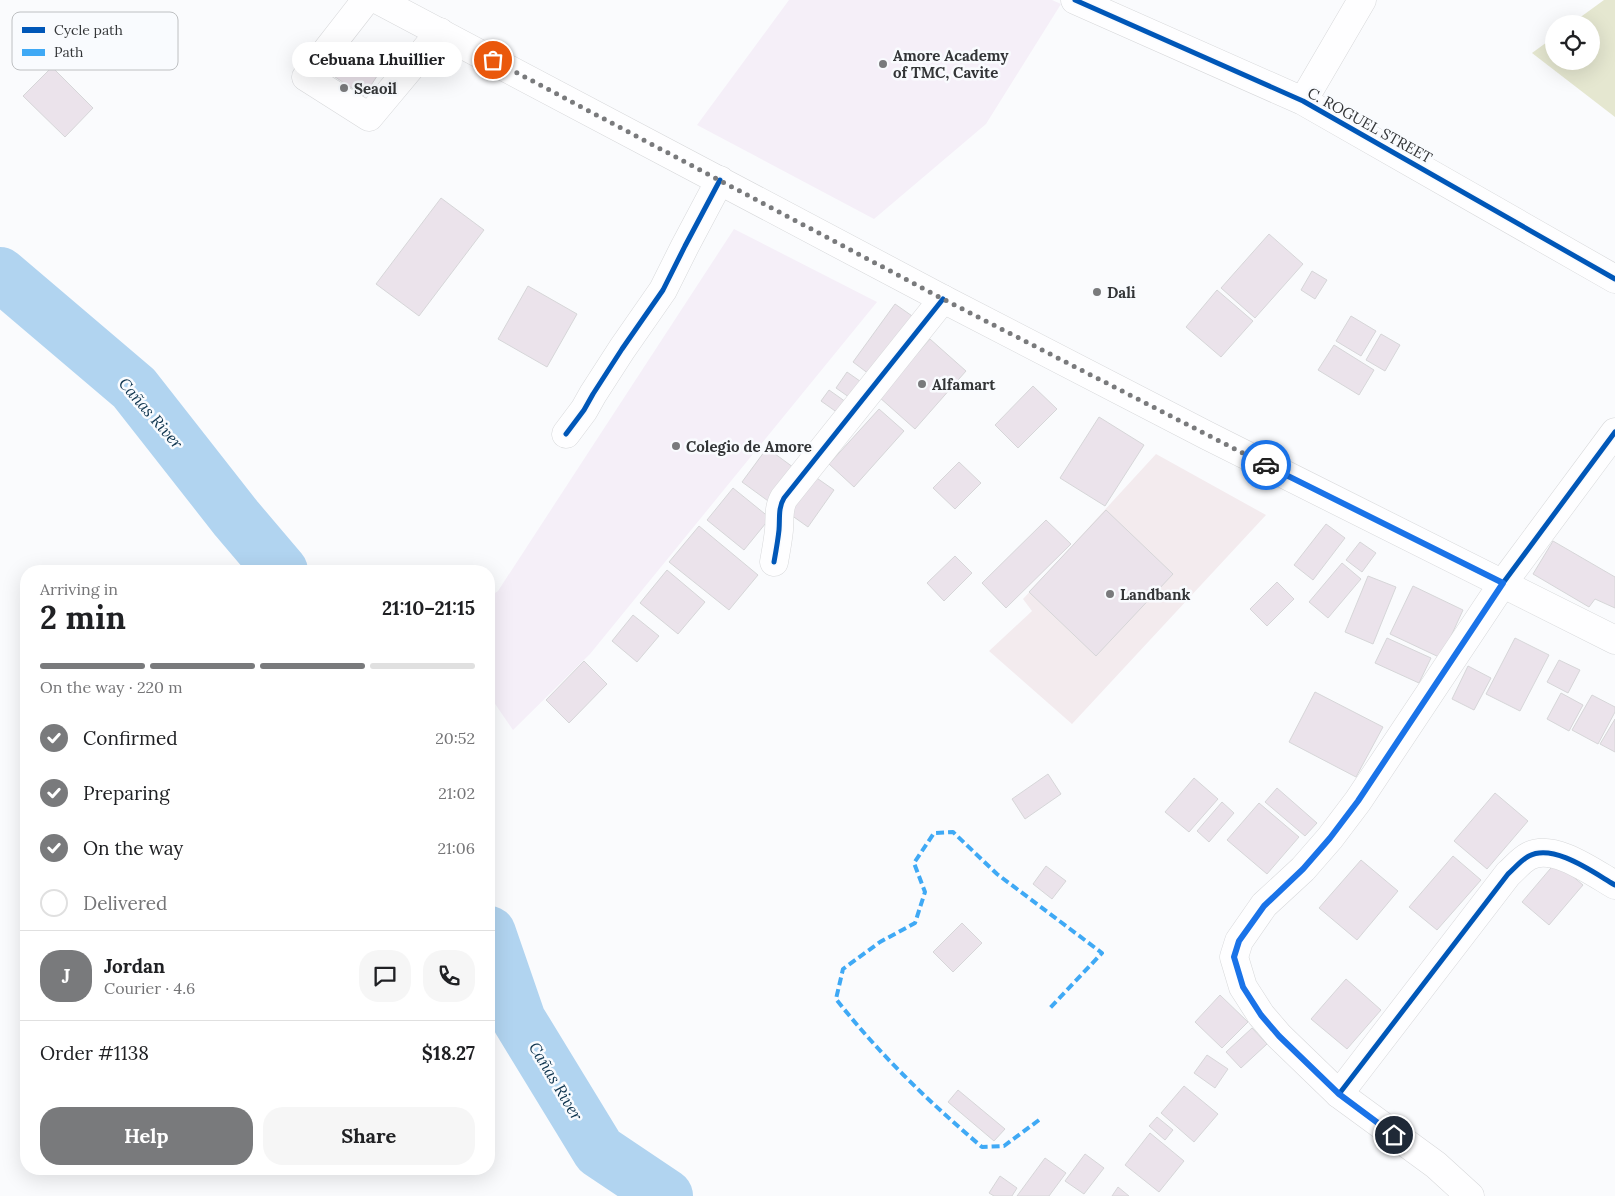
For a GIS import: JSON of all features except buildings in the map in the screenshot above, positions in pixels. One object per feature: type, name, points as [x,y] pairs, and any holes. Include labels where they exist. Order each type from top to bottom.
[{"type":"main road","points":[[366,0],[306,78],[369,117],[440,32]]},
{"type":"main road","points":[[378,0],[943,299],[1208,436],[1615,640]]},
{"type":"main road","name":"C. ROGUEL STREET","points":[[1075,0],[1303,101],[1615,280]]},
{"type":"main road","points":[[1303,101],[1362,0]]},
{"type":"main road","points":[[566,434],[584,410],[622,349],[663,290],[684,246],[720,180]]},
{"type":"main road","points":[[774,562],[779,529],[779,513],[784,498],[943,299]]},
{"type":"main road","points":[[1470,1196],[1436,1165],[1339,1094],[1279,1036],[1261,1015],[1243,987],[1234,957],[1239,941],[1264,906],[1303,869],[1358,801],[1503,583],[1615,432]]},
{"type":"main road","points":[[1339,1094],[1508,874],[1524,859],[1530,855],[1545,852],[1562,856],[1615,885]]},
{"type":"shaded area","name":"Amore Academy of TMC, Cavite","points":[[789,0],[1052,0],[1061,4],[986,124],[874,219],[697,125]]},
{"type":"shaded area","name":"Colegio de Amore","points":[[734,229],[877,302],[590,654],[513,730],[495,704],[495,593]]},
{"type":"shaded area","name":"Landbank","points":[[1156,454],[1266,515],[1072,724],[989,651],[1032,611],[1023,599]]},
{"type":"green space","points":[[1604,0],[1615,0],[1615,117],[1554,70],[1600,70],[1600,15],[1583,15]]},
{"type":"green space","points":[[1545,44],[1545,63],[1532,53]]},
{"type":"waterway","name":"Cañas River","points":[[0,274],[134,388],[236,518],[276,565]]},
{"type":"waterway","name":"Cañas River","points":[[495,950],[519,1020],[599,1151],[666,1196]]},
{"type":"marked path","points":[[1039,1120],[1004,1146],[982,1147],[905,1077],[836,999],[843,969],[880,942],[915,923],[925,892],[914,863],[934,833],[953,832],[997,874],[1102,953],[1050,1008]]},
{"type":"cycle path","points":[[1075,0],[1303,101],[1615,279]]},
{"type":"cycle path","points":[[566,434],[584,410],[622,349],[663,290],[720,180]]},
{"type":"cycle path","points":[[774,562],[779,534],[780,509],[784,498],[943,299]]},
{"type":"cycle path","points":[[1503,583],[1615,432]]},
{"type":"cycle path","points":[[1339,1094],[1508,874],[1523,860],[1539,853],[1562,856],[1615,885]]},
{"type":"way so far","points":[[493,60],[943,299],[1266,465]]},
{"type":"place","name":"Cebuana Lhuillier","points":[[493,60]]},
{"type":"place","name":"Amore Academy of TMC, Cavite","points":[[883,64]]},
{"type":"place","name":"Seaoil","points":[[344,88]]},
{"type":"place","name":"Dali","points":[[1097,292]]},
{"type":"place","name":"Alfamart","points":[[922,384]]},
{"type":"place","name":"Colegio de Amore","points":[[676,446]]},
{"type":"place","name":"Landbank","points":[[1110,594]]},
{"type":"route","points":[[1266,465],[1503,583],[1358,801],[1303,869],[1264,906],[1239,941],[1234,957],[1243,987],[1261,1015],[1279,1036],[1339,1094],[1394,1135]]}]
